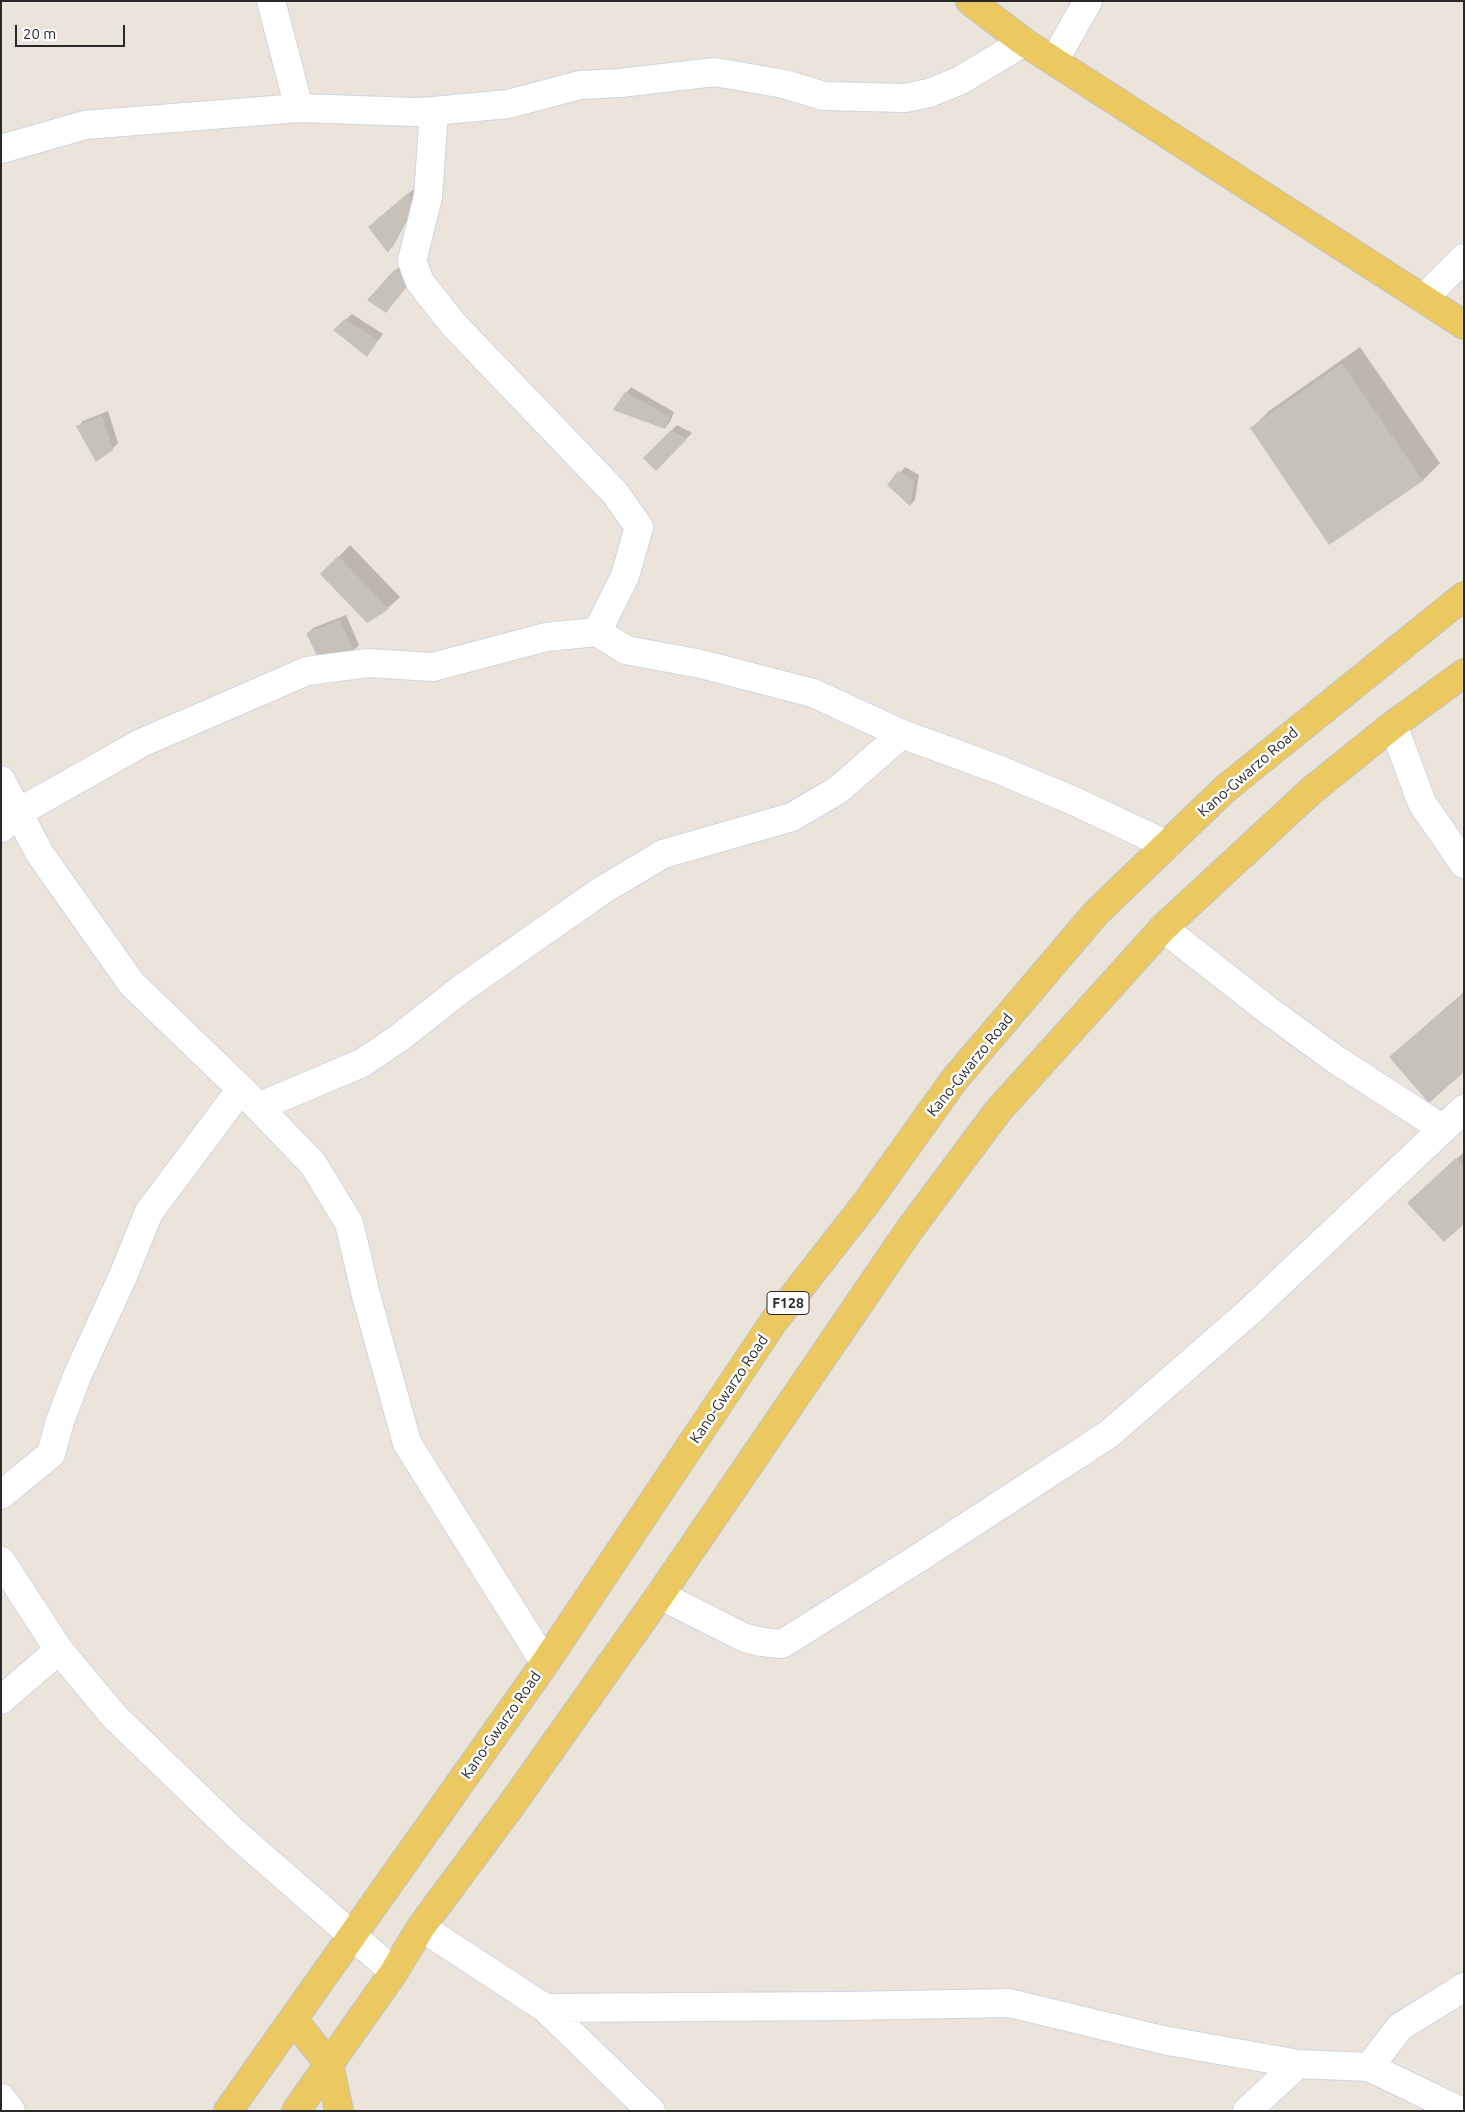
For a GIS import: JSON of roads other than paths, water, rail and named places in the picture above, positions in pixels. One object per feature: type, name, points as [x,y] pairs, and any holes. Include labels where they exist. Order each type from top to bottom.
[{"type":"main road","points":[[970,1],[1024,42],[1464,325]]},
{"type":"main road","name":"Kano-Gwarzo Road","points":[[228,2111],[545,1663],[774,1321],[867,1202],[954,1080],[1096,913],[1225,789],[1464,596]]},
{"type":"main road","points":[[296,2111],[394,1972],[421,1927],[510,1807],[660,1595],[904,1236],[992,1119],[1163,928],[1311,791],[1393,725],[1464,672]]},
{"type":"main road","points":[[293,2019],[329,2064],[340,2111]]},
{"type":"street","points":[[271,1],[299,108]]},
{"type":"street","points":[[1054,61],[1088,1]]},
{"type":"street","points":[[1,149],[85,125],[299,108],[415,112],[508,104],[580,85],[620,83],[715,72],[784,84],[824,96],[905,98],[929,93],[959,82],[1024,42]]},
{"type":"street","points":[[434,110],[428,197],[412,261],[420,282],[452,324],[614,493],[639,527],[625,576],[597,632]]},
{"type":"street","points":[[1423,299],[1464,258]]},
{"type":"street","points":[[10,820],[141,743],[307,671],[368,663],[433,667],[546,637],[597,632],[626,650],[701,664],[813,693],[902,734],[1066,798],[1167,845]]},
{"type":"street","points":[[1393,725],[1422,803],[1464,864]]},
{"type":"street","points":[[1,1495],[51,1454],[60,1421],[78,1374],[123,1276],[149,1212],[249,1098],[362,1063],[400,1038],[460,990],[600,891],[663,854],[792,817],[838,790],[902,734]]},
{"type":"street","points":[[1,780],[10,820],[40,854],[132,984],[249,1098],[313,1164],[349,1222],[366,1295],[407,1443],[545,1663]]},
{"type":"street","points":[[1163,928],[1335,1060],[1443,1129]]},
{"type":"street","points":[[660,1595],[745,1638],[782,1644],[1109,1434],[1249,1312],[1464,1110]]},
{"type":"street","points":[[1,1561],[58,1650],[121,1723],[235,1833],[394,1972]]},
{"type":"street","points":[[1,1700],[58,1650]]},
{"type":"street","points":[[421,1927],[546,2008],[651,2111]]},
{"type":"street","points":[[1369,2066],[1400,2027],[1464,1986]]},
{"type":"street","points":[[546,2008],[1009,2003],[1163,2040],[1298,2064],[1369,2066],[1460,2111]]},
{"type":"street","points":[[1247,2111],[1298,2064]]},
{"type":"street","points":[[1,2098],[11,2111]]}]
